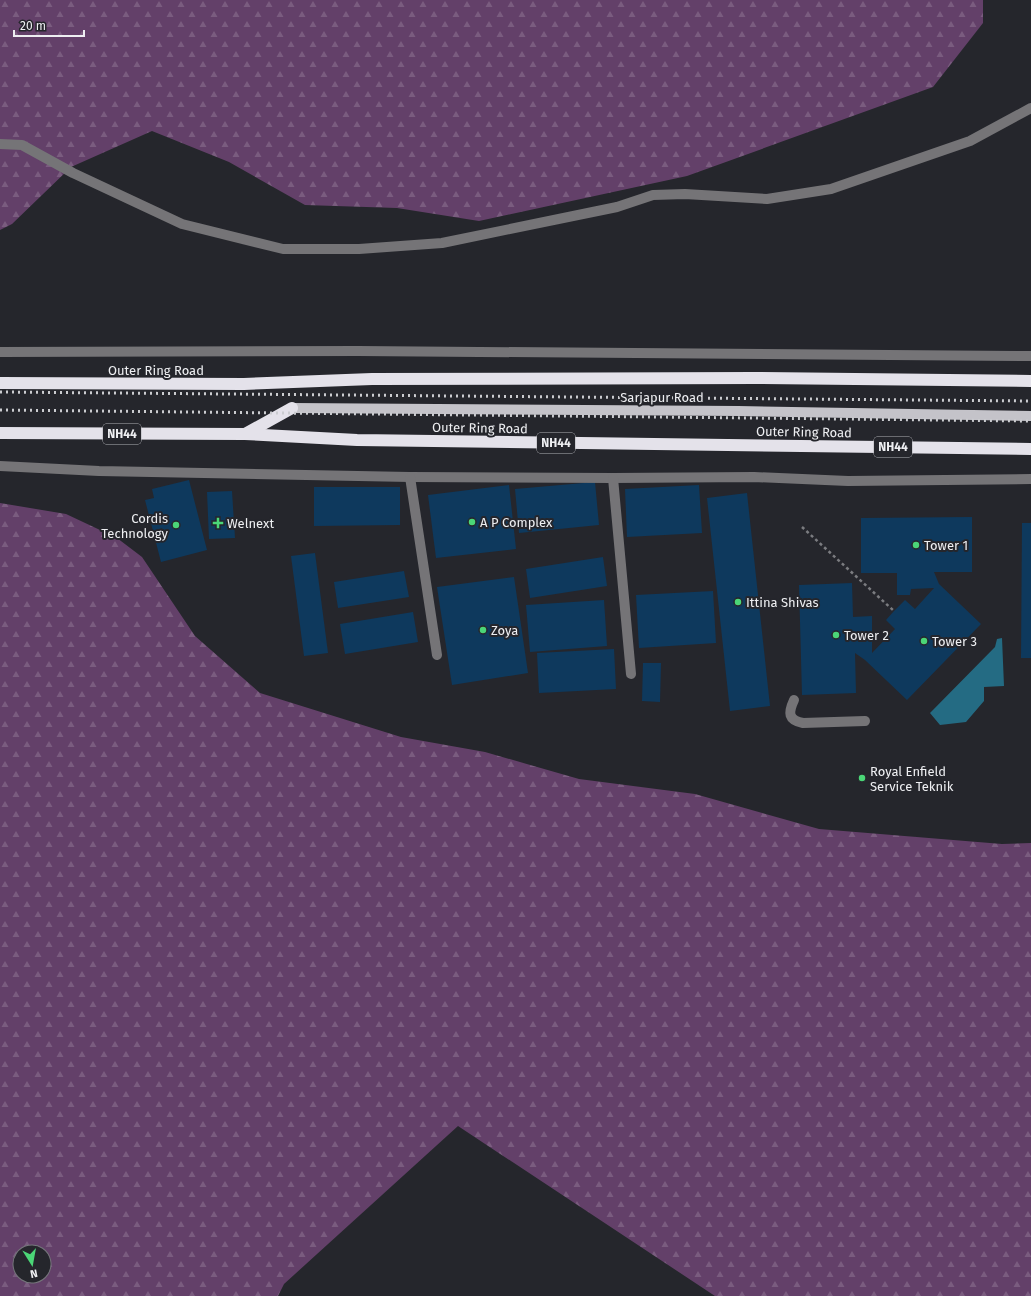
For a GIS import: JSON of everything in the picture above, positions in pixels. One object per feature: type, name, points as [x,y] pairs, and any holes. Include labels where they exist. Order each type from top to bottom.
[{"type":"highway","name":"Outer Ring Road","points":[[0,383],[244,384],[372,379],[756,378],[1031,381]]},
{"type":"highway","points":[[245,434],[292,408]]},
{"type":"highway","name":"Outer Ring Road","points":[[0,433],[245,434],[357,440],[1031,449]]},
{"type":"main road","name":"Sarjapur Road","points":[[292,408],[730,411],[1031,416]]},
{"type":"street","points":[[0,144],[22,145],[73,173],[182,224],[283,249],[359,249],[442,243],[617,207],[653,195],[685,194],[767,199],[831,189],[970,141],[1031,108]]},
{"type":"street","points":[[0,352],[366,351],[1031,356]]},
{"type":"street","points":[[0,466],[99,472],[410,477],[754,477],[848,481],[1031,479]]},
{"type":"street","points":[[410,477],[437,655]]},
{"type":"street","points":[[613,478],[631,674]]},
{"type":"street","points":[[794,700],[790,709],[791,716],[795,721],[803,723],[865,721]]},
{"type":"path","points":[[802,527],[894,611]]},
{"type":"green space","points":[[0,0],[983,0],[983,23],[933,87],[687,176],[479,221],[397,208],[305,205],[229,162],[152,131],[71,167],[12,224],[0,230]]},
{"type":"green space","points":[[0,503],[66,514],[117,538],[142,557],[195,636],[260,693],[401,737],[485,752],[579,779],[695,794],[819,829],[1002,844],[1031,843],[1031,1296],[715,1296],[458,1126],[284,1284],[278,1296],[0,1296]]},
{"type":"water","points":[[1002,638],[1004,686],[984,687],[984,701],[966,722],[940,725],[930,713],[995,647],[997,639]]},
{"type":"building","name":"Cordis Technology","points":[[189,480],[207,550],[161,562],[145,500],[154,498],[152,489]]},
{"type":"building","points":[[595,482],[599,525],[519,533],[515,489]]},
{"type":"building","name":"A P Complex","points":[[509,485],[516,549],[436,558],[428,495]]},
{"type":"building","points":[[699,485],[702,533],[627,537],[625,489]]},
{"type":"building","points":[[314,487],[400,487],[400,525],[314,526]]},
{"type":"building","points":[[232,491],[235,538],[209,539],[207,492]]},
{"type":"building","name":"Ittina Shivas","points":[[747,493],[770,706],[730,711],[707,498]]},
{"type":"building","points":[[972,517],[972,572],[934,572],[939,584],[981,624],[907,700],[865,660],[855,653],[856,693],[802,695],[799,585],[852,583],[853,617],[872,616],[872,653],[895,629],[886,620],[894,611],[905,600],[915,609],[934,588],[911,589],[910,595],[897,595],[897,573],[861,573],[861,518]]},
{"type":"building","points":[[1022,523],[1031,523],[1031,658],[1021,658]]},
{"type":"building","points":[[315,553],[328,653],[304,656],[291,556]]},
{"type":"building","points":[[603,557],[607,586],[530,598],[526,569]]},
{"type":"building","points":[[404,571],[409,597],[338,608],[334,582]]},
{"type":"building","name":"Zoya","points":[[514,577],[528,673],[452,685],[437,587]]},
{"type":"building","points":[[713,591],[716,643],[639,648],[636,595]]},
{"type":"building","points":[[604,600],[607,646],[530,652],[526,605]]},
{"type":"building","points":[[413,612],[418,642],[345,654],[340,624]]},
{"type":"building","points":[[614,649],[616,689],[539,693],[537,653]]},
{"type":"building","points":[[643,663],[661,663],[660,702],[642,701]]},
{"type":"railway","points":[[0,392],[1031,401]]},
{"type":"railway","points":[[0,410],[1031,421]]},
{"type":"place","name":"A P Complex","points":[[472,522]]},
{"type":"place","name":"Welnext","points":[[218,523]]},
{"type":"place","name":"Cordis Technology","points":[[176,525]]},
{"type":"place","name":"Tower 1","points":[[916,545]]},
{"type":"place","name":"Ittina Shivas","points":[[738,602]]},
{"type":"place","name":"Zoya","points":[[483,630]]},
{"type":"place","name":"Tower 2","points":[[836,635]]},
{"type":"place","name":"Tower 3","points":[[924,641]]},
{"type":"place","name":"Royal Enfield Service Teknik","points":[[862,778]]}]
